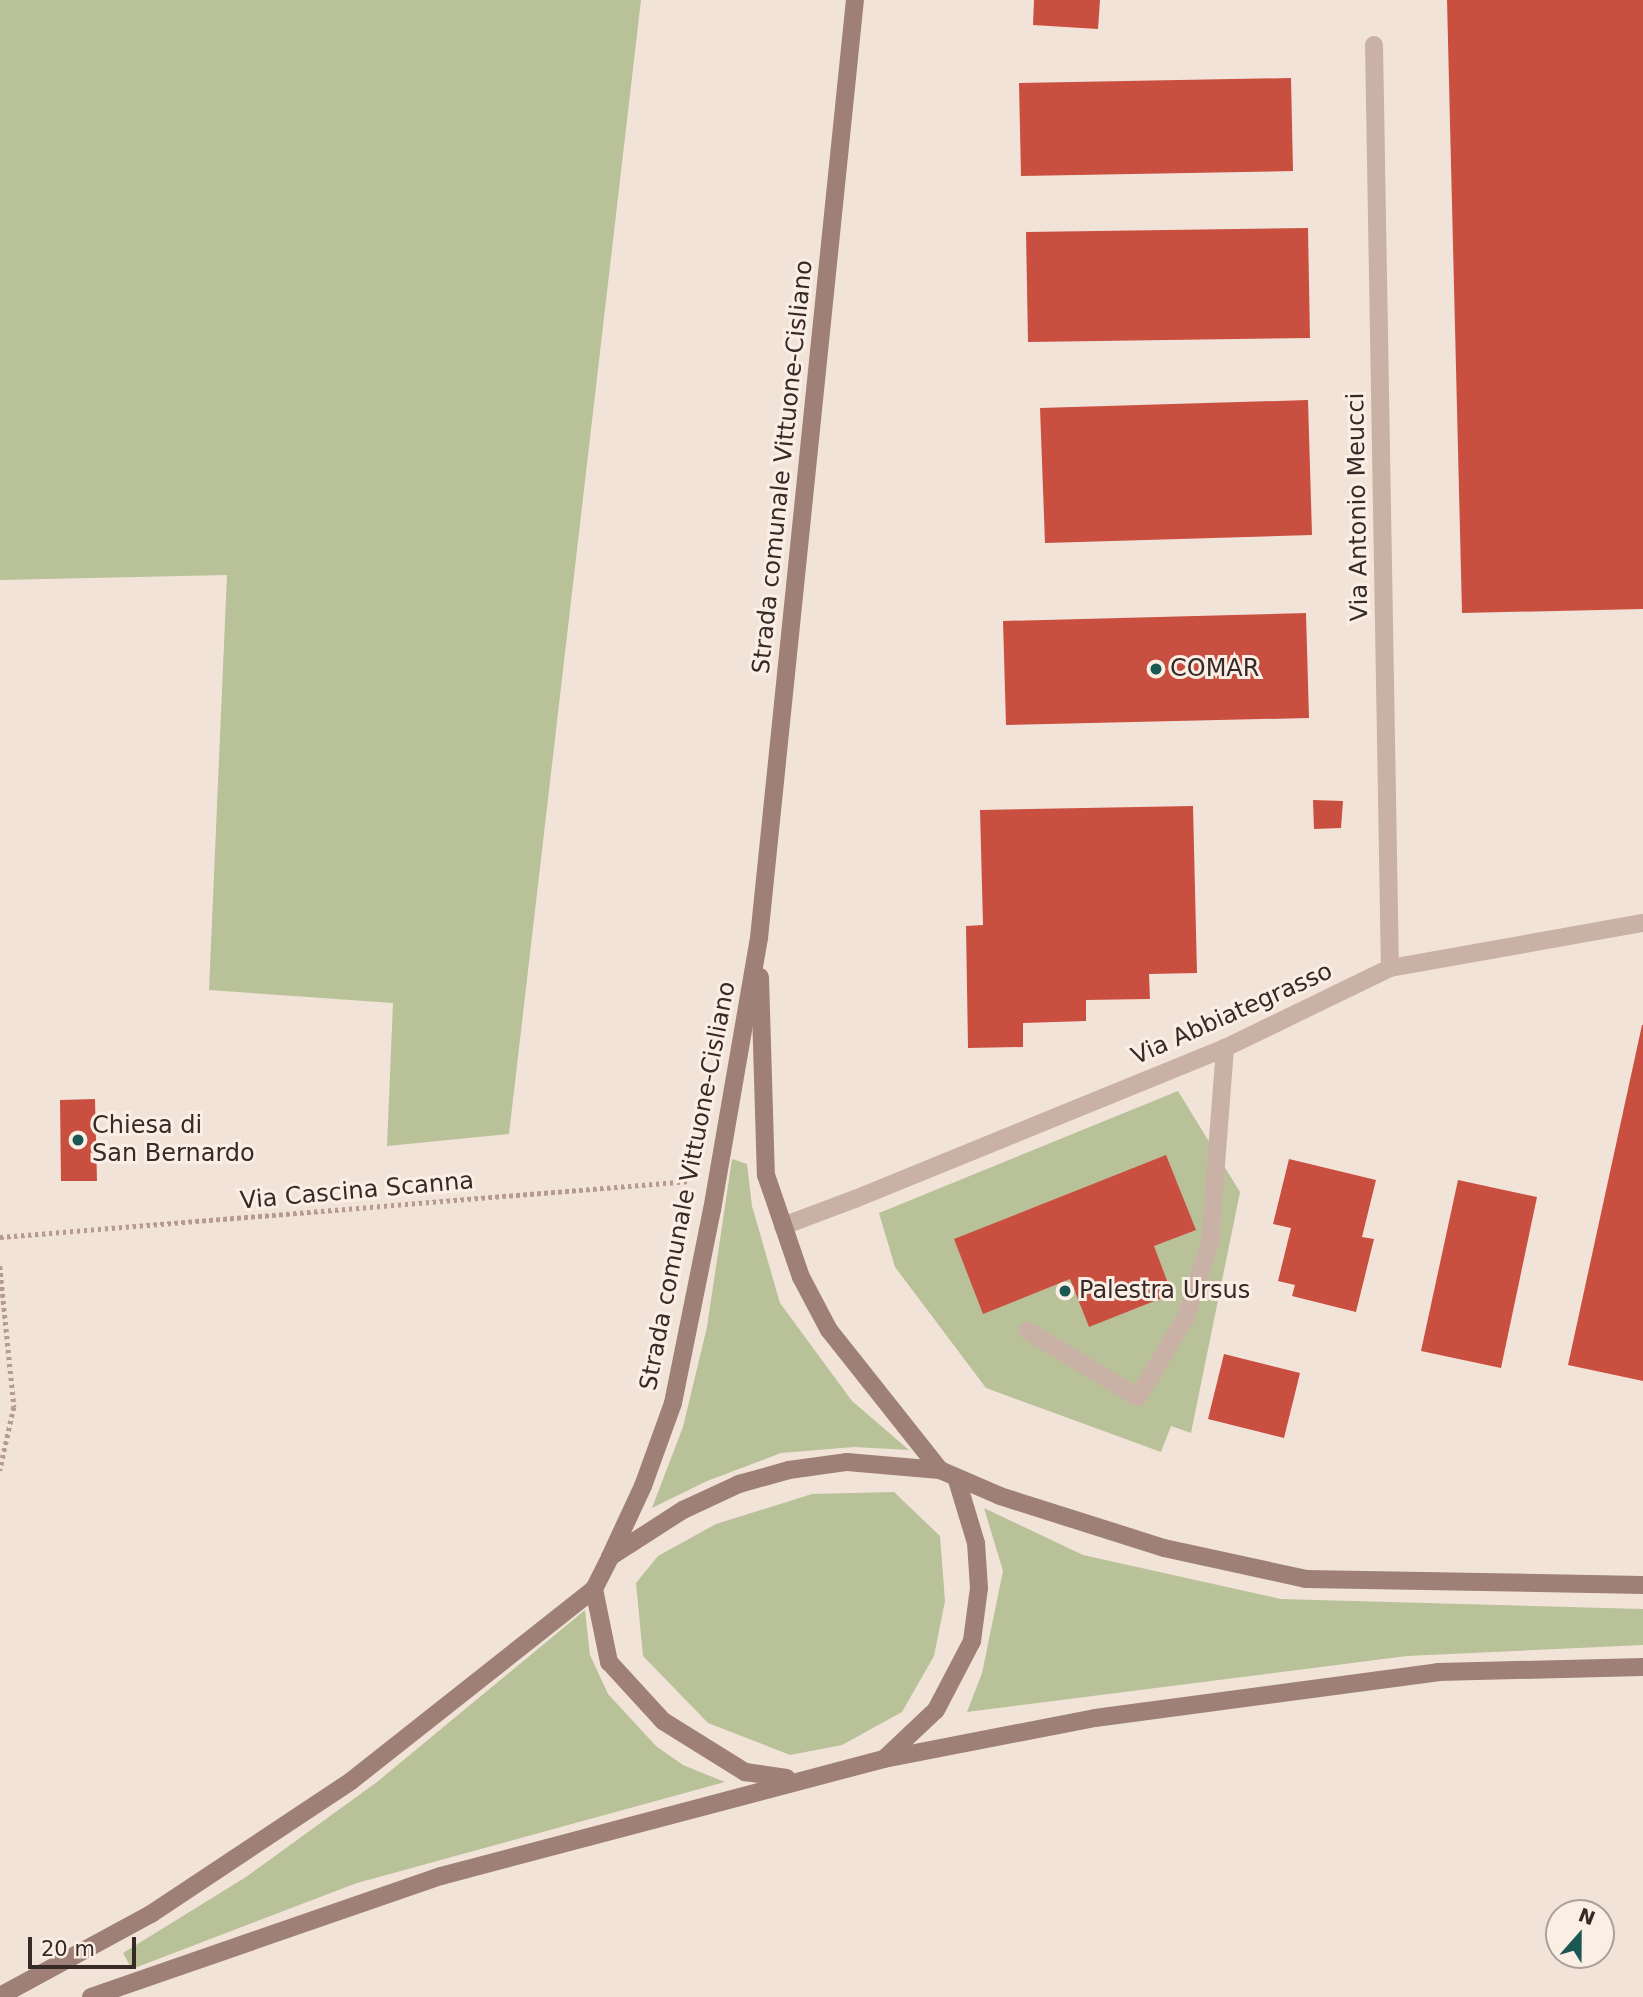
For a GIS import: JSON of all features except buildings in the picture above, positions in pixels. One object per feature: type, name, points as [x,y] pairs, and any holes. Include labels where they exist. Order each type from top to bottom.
[{"type":"main road","name":"Strada comunale Vittuone-Cisliano","points":[[594,1589],[643,1486],[673,1404],[717,1179],[759,938],[855,0]]},
{"type":"main road","name":"Strada comunale Vittuone-Cisliano","points":[[759,938],[766,1175],[783,1226],[801,1277],[829,1330],[940,1470]]},
{"type":"main road","points":[[610,1557],[683,1510],[738,1484],[789,1470],[847,1462],[940,1470],[957,1480],[1164,1548],[1306,1579],[1643,1585]]},
{"type":"main road","points":[[884,1759],[936,1710],[972,1641],[979,1588],[976,1543],[957,1480]]},
{"type":"main road","points":[[0,1996],[151,1914],[351,1781],[594,1589],[609,1662],[663,1721],[745,1772],[794,1780]]},
{"type":"main road","points":[[91,1997],[441,1876],[794,1780],[884,1759],[1095,1718],[1438,1672],[1643,1667]]},
{"type":"street","name":"Via Antonio Meucci","points":[[1374,45],[1390,968]]},
{"type":"street","name":"Via Abbiategrasso","points":[[783,1226],[1225,1048],[1390,968],[1643,923]]},
{"type":"street","points":[[1027,1331],[1138,1396],[1186,1317],[1210,1243],[1225,1048]]},
{"type":"path","name":"Via Cascina Scanna","points":[[0,1237],[717,1179]]},
{"type":"path","points":[[0,1266],[14,1407],[0,1470]]},
{"type":"green space","points":[[0,0],[641,0],[509,1134],[387,1146],[393,1003],[209,990],[227,575],[0,580]]},
{"type":"green space","name":"Palestra Ursus","points":[[1178,1091],[1240,1192],[1191,1433],[1171,1426],[1161,1452],[986,1388],[895,1267],[879,1213]]},
{"type":"green space","points":[[732,1159],[747,1164],[752,1206],[780,1303],[852,1401],[909,1450],[854,1447],[781,1453],[707,1481],[652,1508],[683,1427],[707,1327]]},
{"type":"green space","points":[[894,1492],[940,1536],[945,1601],[934,1656],[902,1712],[842,1745],[790,1755],[708,1723],[643,1656],[636,1583],[658,1556],[716,1524],[812,1494]]},
{"type":"green space","points":[[984,1508],[1083,1555],[1281,1599],[1643,1609],[1643,1645],[1407,1656],[967,1712],[982,1673],[1003,1571]]},
{"type":"green space","points":[[585,1610],[590,1655],[608,1694],[656,1746],[683,1765],[725,1782],[357,1883],[132,1969],[123,1953],[246,1877],[377,1782]]},
{"type":"place","name":"COMAR","points":[[1156,669]]},
{"type":"place","name":"Chiesa di San Bernardo","points":[[78,1140]]},
{"type":"place","name":"Palestra Ursus","points":[[1065,1291]]}]
